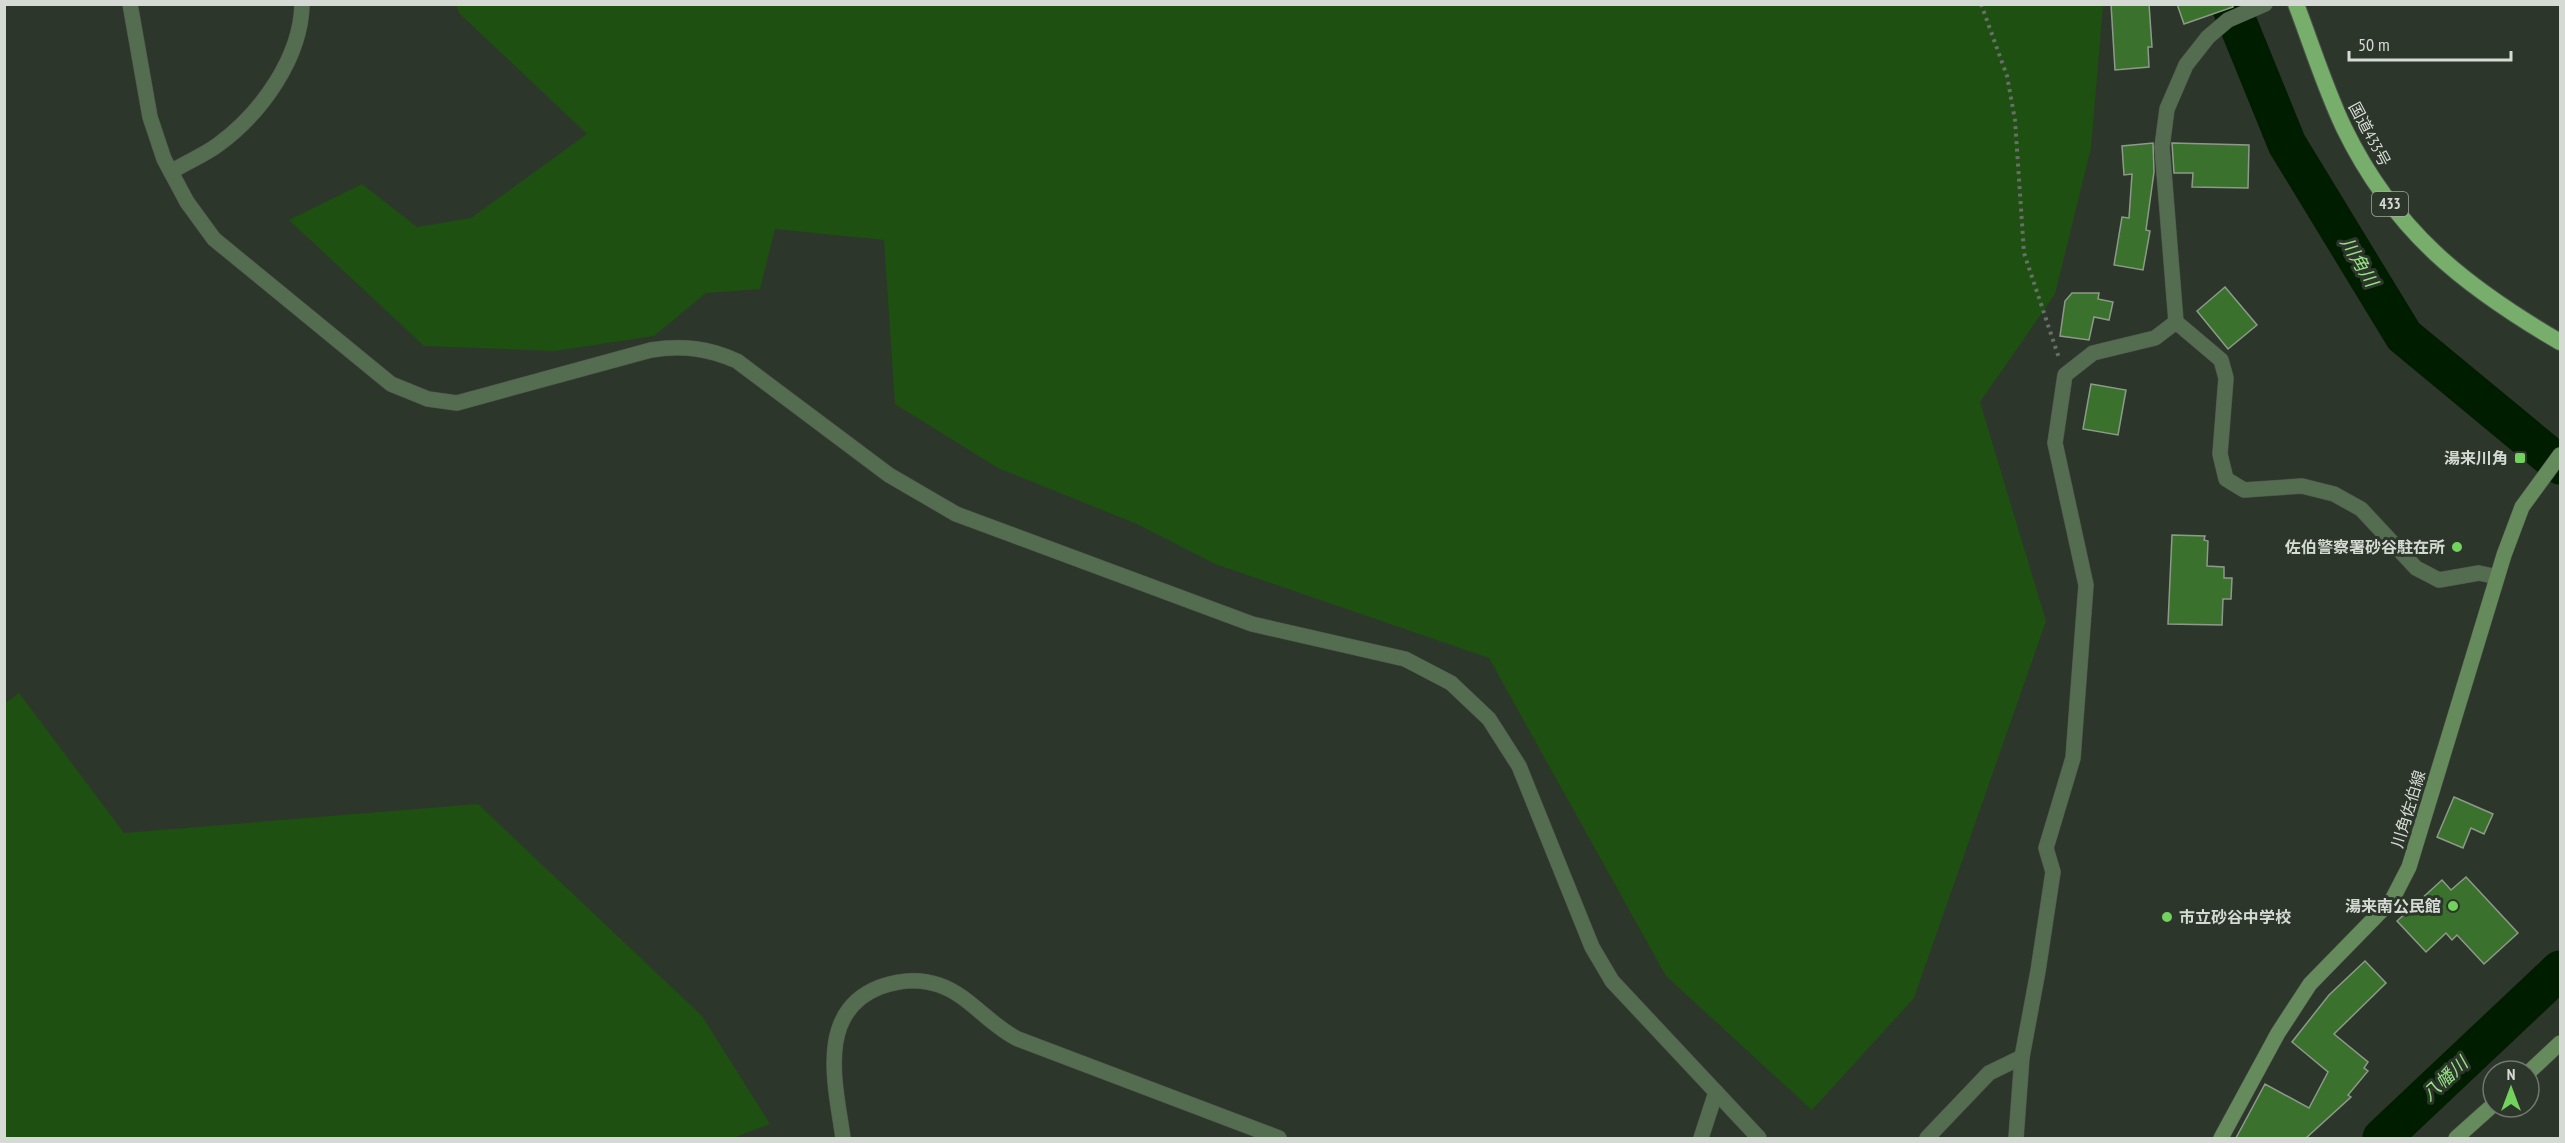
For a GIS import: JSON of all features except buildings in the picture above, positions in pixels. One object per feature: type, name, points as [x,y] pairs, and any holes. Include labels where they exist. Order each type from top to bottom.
[{"type":"highway","name":"国道433号","points":[[2296,4],[2344,127],[2371,176],[2404,222],[2430,249],[2472,286],[2560,342]]},
{"type":"main road","name":"川角佐伯線","points":[[2221,1138],[2278,1033],[2310,984],[2392,900],[2409,867],[2497,577],[2522,507],[2560,455]]},
{"type":"main road","points":[[2541,1061],[2560,1043]]},
{"type":"main road","points":[[2456,1138],[2481,1116]]},
{"type":"street","points":[[130,4],[150,117],[171,172],[187,202],[214,239],[391,384],[428,399],[457,403],[651,350],[674,346],[716,352],[737,361],[889,475],[956,514],[1252,624],[1405,659],[1451,683],[1489,718],[1519,766],[1592,947],[1612,981],[1759,1138]]},
{"type":"street","points":[[171,172],[219,145],[260,108],[274,86],[296,40],[302,4]]},
{"type":"street","points":[[2265,4],[2228,20],[2208,37],[2186,65],[2167,109],[2162,147],[2176,322],[2221,360],[2226,378],[2220,454],[2226,479],[2244,490],[2302,486],[2334,494],[2361,509],[2416,568],[2439,580],[2479,573],[2497,577]]},
{"type":"street","points":[[2016,1138],[2022,1057],[2053,872],[2046,848],[2073,758],[2086,585],[2055,442],[2065,375],[2093,353],[2155,338],[2176,322]]},
{"type":"street","points":[[843,1138],[833,1070],[836,1038],[850,1010],[862,998],[875,989],[906,981],[939,984],[953,991],[998,1028],[1018,1039],[1279,1138]]},
{"type":"street","points":[[1927,1138],[1989,1073],[2022,1057]]},
{"type":"street","points":[[1701,1138],[1716,1092]]},
{"type":"path","points":[[1981,4],[2007,76],[2015,120],[2024,254],[2065,375]]},
{"type":"green space","points":[[456,5],[2103,5],[2091,148],[2055,294],[1980,402],[2046,621],[1914,998],[1812,1110],[1666,976],[1489,658],[1215,564],[1137,524],[998,468],[895,404],[884,240],[775,229],[760,289],[706,293],[654,336],[554,351],[424,346],[289,220],[362,184],[417,227],[471,218],[587,134],[460,14]]},
{"type":"green space","points":[[19,693],[124,833],[478,804],[702,1016],[770,1124],[733,1138],[5,1138],[4,704]]},
{"type":"waterway","name":"川角川","points":[[2230,4],[2287,144],[2404,336],[2560,465]]},
{"type":"waterway","name":"八幡川","points":[[2382,1138],[2560,970]]},
{"type":"place","name":"湯来川角","points":[[2520,458]]},
{"type":"place","name":"佐伯警察署砂谷駐在所","points":[[2457,547]]},
{"type":"place","name":"湯来南公民館","points":[[2453,906]]},
{"type":"place","name":"市立砂谷中学校","points":[[2167,917]]}]
